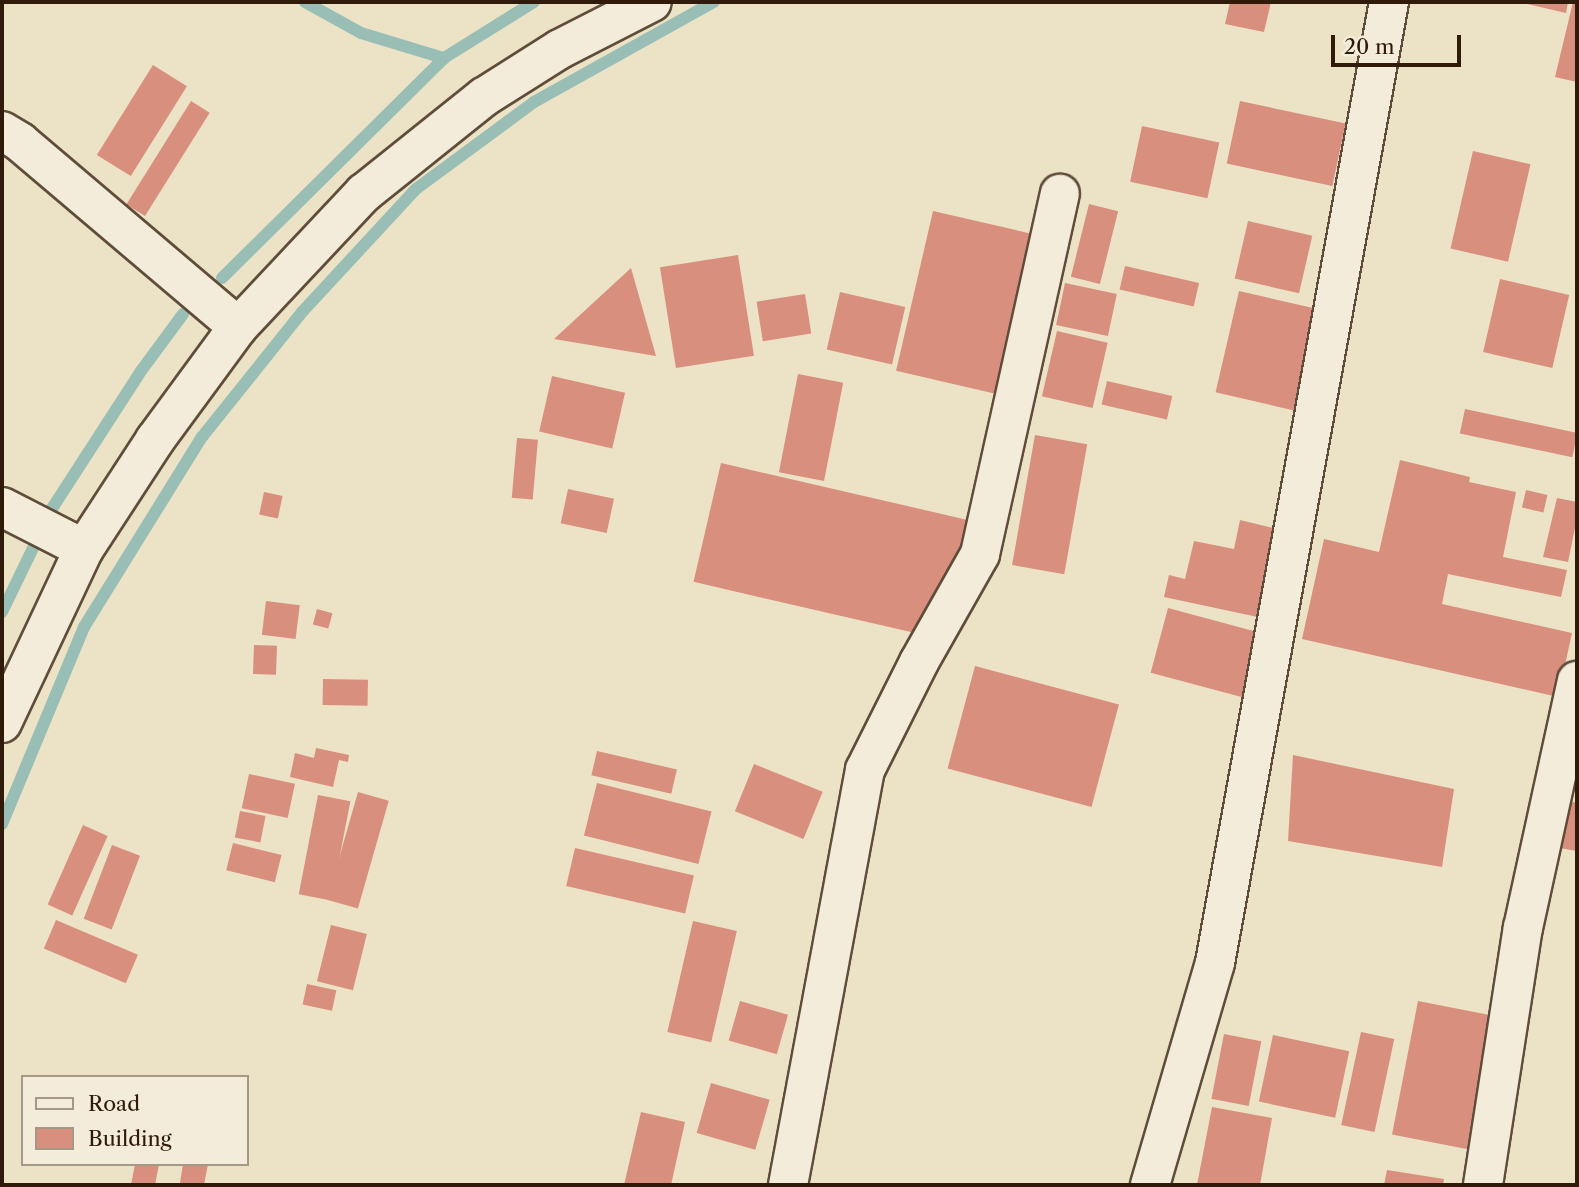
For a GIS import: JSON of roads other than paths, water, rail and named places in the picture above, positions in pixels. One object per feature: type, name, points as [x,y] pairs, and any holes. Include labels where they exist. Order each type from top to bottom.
[{"type":"street","points":[[2,723],[84,549],[155,440],[238,327],[363,193],[484,97],[560,49],[652,2]]},
{"type":"street","points":[[1150,1185],[1215,963],[1389,2]]},
{"type":"street","points":[[2,131],[20,142],[238,327]]},
{"type":"street","points":[[788,1185],[865,770],[919,662],[980,554],[1060,194]]},
{"type":"street","points":[[2,507],[84,549]]},
{"type":"street","points":[[1483,1185],[1523,928],[1577,681]]},
{"type":"waterway","points":[[305,2],[361,33],[444,58]]},
{"type":"waterway","points":[[222,278],[444,58],[534,2]]},
{"type":"waterway","points":[[2,824],[84,627],[202,437],[303,311],[416,189],[534,102],[714,2]]},
{"type":"waterway","points":[[2,612],[53,507],[141,371],[183,314]]}]
